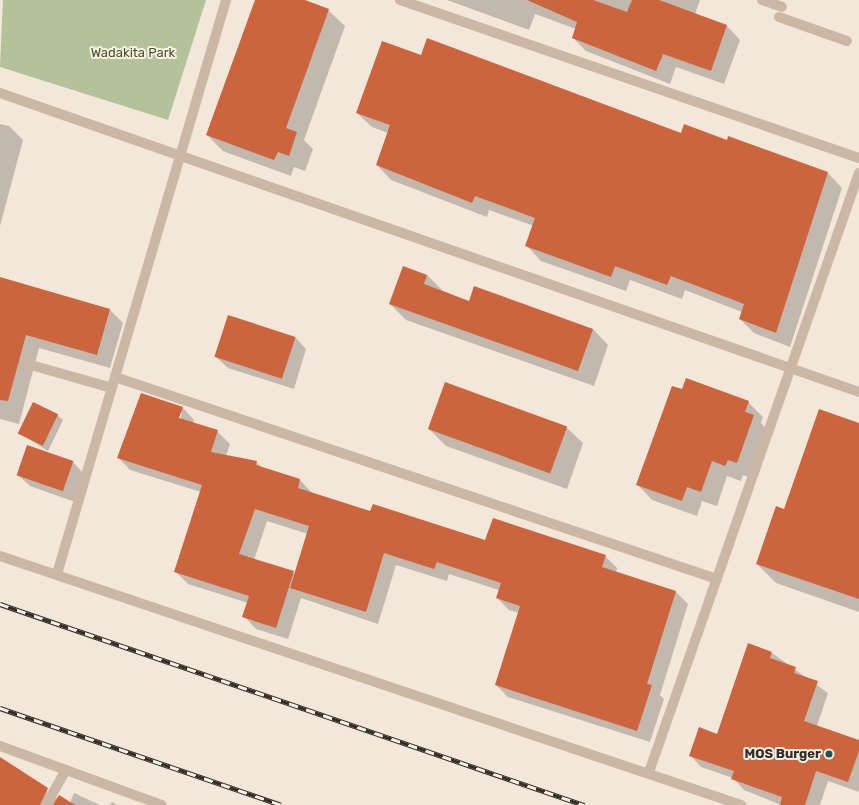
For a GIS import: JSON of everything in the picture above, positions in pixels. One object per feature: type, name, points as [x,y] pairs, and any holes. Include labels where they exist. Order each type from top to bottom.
[{"type":"street","points":[[57,574],[226,0]]},
{"type":"street","points":[[400,0],[859,158]]},
{"type":"street","points":[[762,0],[780,12],[847,42]]},
{"type":"street","points":[[0,93],[859,392]]},
{"type":"street","points":[[649,772],[859,173]]},
{"type":"street","points":[[24,363],[112,388]]},
{"type":"street","points":[[115,377],[717,579]]},
{"type":"street","points":[[0,556],[649,772],[740,805]]},
{"type":"street","points":[[0,746],[162,805]]},
{"type":"street","points":[[46,805],[66,770]]},
{"type":"green space","name":"Wadakita Park","points":[[3,0],[206,0],[168,120],[0,67]]},
{"type":"building","points":[[255,0],[305,0],[329,9],[286,128],[297,132],[289,156],[278,152],[274,160],[206,135]]},
{"type":"building","points":[[527,0],[593,0],[627,12],[632,0],[659,0],[727,25],[711,71],[663,54],[656,71],[572,38],[577,22]]},
{"type":"building","points":[[427,38],[681,133],[684,124],[727,140],[728,136],[828,172],[776,333],[739,319],[744,304],[671,276],[667,285],[615,266],[611,277],[525,246],[535,218],[475,196],[472,203],[376,165],[390,125],[356,113],[382,41],[421,55]]},
{"type":"building","points":[[403,266],[427,275],[424,284],[469,301],[474,286],[593,329],[578,371],[389,304]]},
{"type":"building","points":[[0,277],[110,309],[97,355],[26,335],[8,401],[0,400]]},
{"type":"building","points":[[228,315],[296,337],[282,379],[214,357]]},
{"type":"building","points":[[686,378],[749,401],[745,412],[754,415],[737,463],[728,460],[725,466],[712,461],[701,492],[687,487],[682,501],[636,485],[672,386],[682,389]]},
{"type":"building","points":[[445,382],[567,426],[550,473],[428,429]]},
{"type":"building","points":[[141,393],[183,407],[179,418],[218,430],[211,452],[257,461],[256,465],[300,479],[298,488],[370,511],[373,504],[485,540],[493,518],[606,555],[602,567],[676,591],[647,684],[652,685],[637,731],[495,685],[520,606],[496,598],[501,583],[437,562],[434,569],[384,553],[366,612],[290,588],[309,526],[255,509],[239,554],[294,571],[276,628],[242,617],[249,596],[174,572],[202,485],[117,458]]},
{"type":"building","points":[[33,402],[58,414],[43,446],[18,433]]},
{"type":"building","points":[[819,409],[859,423],[859,599],[756,564],[776,506],[784,509]]},
{"type":"building","points":[[27,445],[73,461],[63,491],[17,475]]},
{"type":"building","points":[[748,643],[772,652],[770,658],[796,667],[794,673],[818,681],[804,721],[859,740],[859,751],[848,782],[816,771],[805,805],[780,805],[782,797],[731,779],[734,771],[689,756],[699,727],[717,734]]},
{"type":"building","points":[[0,757],[48,788],[40,805],[0,805]]},
{"type":"building","points":[[59,795],[75,805],[53,805]]},
{"type":"railway","points":[[0,604],[584,805]]},
{"type":"railway","points":[[0,708],[281,805]]},
{"type":"place","name":"MOS Burger","points":[[829,754]]}]
